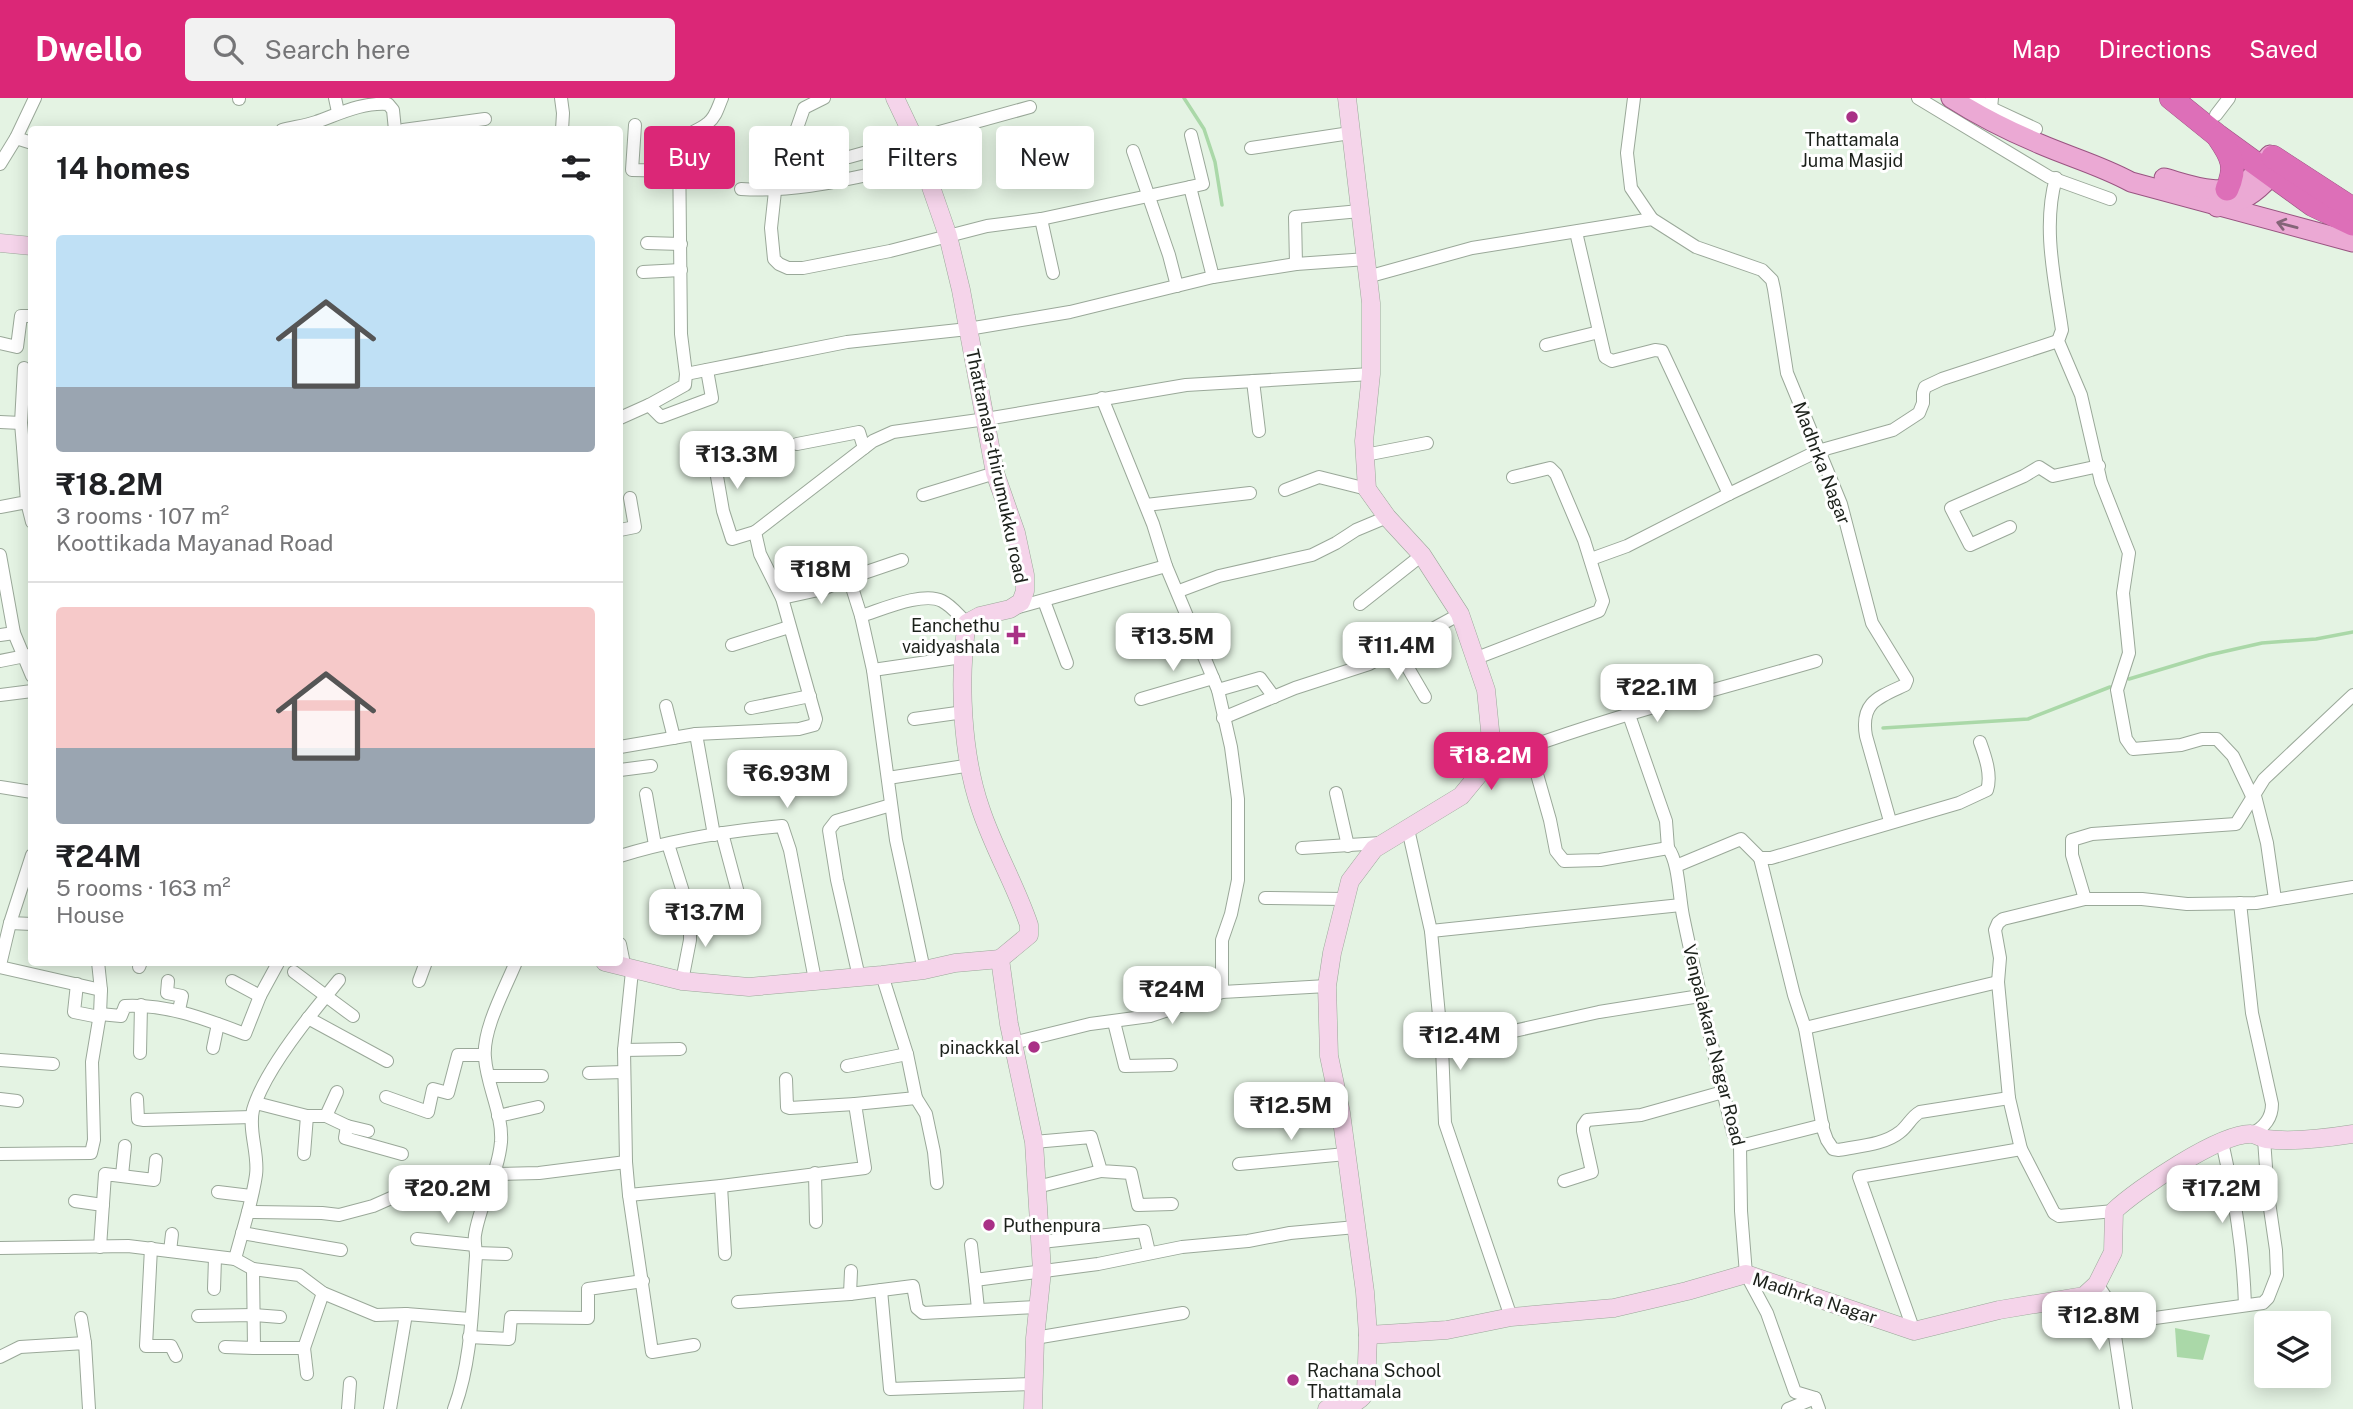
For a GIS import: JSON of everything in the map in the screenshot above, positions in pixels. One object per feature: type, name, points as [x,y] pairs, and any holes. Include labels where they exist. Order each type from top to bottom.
[{"type":"highway","points":[[2171,98],[2221,116]]},
{"type":"highway","points":[[2194,98],[2221,116],[2267,165],[2313,205],[2353,224]]},
{"type":"highway","points":[[2221,116],[2232,159],[2233,175],[2222,198]]},
{"type":"highway","points":[[2267,165],[2353,209]]},
{"type":"main road","points":[[1951,98],[1971,111],[2039,143],[2112,172],[2138,171],[2215,190],[2222,198],[2353,242]]},
{"type":"main road","points":[[2222,198],[2267,165]]},
{"type":"street","points":[[0,164],[35,98]]},
{"type":"street","points":[[335,98],[338,112]]},
{"type":"street","points":[[561,98],[562,126]]},
{"type":"street","points":[[702,126],[715,115],[722,98]]},
{"type":"street","points":[[824,98],[804,108],[775,191],[771,228],[774,259],[788,268],[803,268],[890,251],[988,226],[1041,219],[1203,184],[1191,135]]},
{"type":"street","name":"Thattamala-thirumukku road","points":[[895,98],[908,126]]},
{"type":"street","points":[[1327,1409],[1355,1403],[1365,1395],[1368,1335],[1346,1154],[1329,1056],[1327,985],[1344,899],[1350,881],[1374,849],[1461,796],[1489,762],[1492,750],[1486,690],[1460,614],[1422,555],[1367,489],[1364,440],[1371,374],[1371,303],[1347,98]]},
{"type":"street","points":[[686,374],[847,342],[968,329],[1070,312],[1213,277],[1296,264],[1367,268],[1652,219],[1631,188],[1627,153],[1634,98]]},
{"type":"street","points":[[1917,98],[2049,177],[2110,199]]},
{"type":"street","points":[[1973,98],[1992,103],[2036,129]]},
{"type":"street","points":[[321,125],[338,112],[378,103],[388,104],[393,110],[395,126]]},
{"type":"street","points":[[959,126],[1030,107]]},
{"type":"street","points":[[449,126],[485,119]]},
{"type":"street","points":[[635,125],[632,170],[644,170]]},
{"type":"street","points":[[1251,148],[1350,133]]},
{"type":"street","points":[[16,138],[28,142]]},
{"type":"street","points":[[1133,152],[1150,196],[1177,286]]},
{"type":"street","points":[[849,157],[863,153]]},
{"type":"street","points":[[741,189],[775,191],[863,176]]},
{"type":"street","points":[[2056,178],[2050,198],[2050,219],[2051,255],[2062,330],[2058,341],[2081,395],[2101,482],[2129,552],[2123,593],[2129,653],[2118,690],[2126,739],[2133,748],[2181,745],[2217,738],[2233,756],[2253,794],[2267,843],[2275,899]]},
{"type":"street","points":[[1190,187],[1213,277]]},
{"type":"street","points":[[623,417],[685,385],[681,334],[680,189]]},
{"type":"street","name":"Thattamala-thirumukku road","points":[[932,189],[948,236],[961,290],[995,473],[1016,533],[1025,575],[1025,591],[1021,602],[1010,609],[980,616],[967,624]]},
{"type":"street","points":[[1296,264],[1295,217],[1360,211]]},
{"type":"street","points":[[1041,219],[1053,273]]},
{"type":"street","name":"Madhrka Nagar","points":[[1652,219],[1696,247],[1762,270],[1772,280],[1787,373],[1841,504],[1872,623],[1907,680],[1905,685],[1878,698],[1867,710],[1864,722],[1890,821]]},
{"type":"street","points":[[1576,232],[1605,357],[1609,361],[1655,350],[1662,351],[1729,494]]},
{"type":"street","points":[[0,243],[28,246]]},
{"type":"street","points":[[647,243],[681,244]]},
{"type":"street","points":[[643,272],[681,270]]},
{"type":"street","points":[[0,344],[17,347],[21,316],[28,316]]},
{"type":"street","points":[[1546,345],[1599,332]]},
{"type":"street","points":[[1591,559],[1627,546],[1818,451],[1893,430],[1919,413],[1925,387],[1942,379],[2058,341]]},
{"type":"street","points":[[24,368],[21,423],[27,447],[28,506]]},
{"type":"street","points":[[649,405],[661,417],[712,398],[707,370]]},
{"type":"street","points":[[714,459],[723,511],[732,539],[755,532],[873,441],[894,432],[1186,385],[1371,374]]},
{"type":"street","points":[[1253,381],[1259,431]]},
{"type":"street","points":[[1102,398],[1215,684],[1231,747],[1238,799],[1238,880],[1222,940],[1222,992]]},
{"type":"street","points":[[0,422],[21,423]]},
{"type":"street","points":[[797,444],[859,432],[864,448]]},
{"type":"street","points":[[1365,455],[1427,443]]},
{"type":"street","points":[[2011,527],[1970,545],[1951,508],[2039,467],[2053,476],[2099,466]]},
{"type":"street","points":[[1474,659],[1598,611],[1603,601],[1591,559],[1553,470],[1550,468],[1513,477]]},
{"type":"street","points":[[923,495],[995,473]]},
{"type":"street","points":[[1285,490],[1319,477],[1367,489]]},
{"type":"street","points":[[1146,505],[1250,493]]},
{"type":"street","points":[[623,529],[635,527],[630,498]]},
{"type":"street","points":[[0,507],[27,502]]},
{"type":"street","points":[[1178,591],[1219,576],[1312,555],[1356,530],[1388,517]]},
{"type":"street","points":[[623,746],[696,734],[806,728],[814,724],[816,719],[782,598],[760,554],[755,532]]},
{"type":"street","points":[[809,554],[823,589]]},
{"type":"street","points":[[0,555],[4,605],[14,633],[28,655],[0,661]]},
{"type":"street","points":[[1360,604],[1422,555]]},
{"type":"street","points":[[782,598],[823,589],[902,560]]},
{"type":"street","points":[[1010,609],[1167,566]]},
{"type":"street","points":[[849,578],[873,670],[896,840],[924,970]]},
{"type":"street","points":[[616,966],[681,982],[749,987],[882,975],[924,970],[955,962],[1000,959],[1029,934],[1029,925],[981,809],[971,765],[964,712],[962,657],[967,624],[945,602],[935,597],[922,597],[861,616]]},
{"type":"street","points":[[1044,601],[1067,663]]},
{"type":"street","points":[[1223,718],[1295,688],[1370,664],[1460,614]]},
{"type":"street","points":[[732,645],[789,627]]},
{"type":"street","points":[[0,635],[14,633]]},
{"type":"street","points":[[1397,649],[1425,697]]},
{"type":"street","points":[[873,670],[962,657]]},
{"type":"street","points":[[1489,762],[1529,746],[1629,715],[1815,661]]},
{"type":"street","points":[[1141,699],[1260,678],[1274,697]]},
{"type":"street","points":[[0,695],[28,692]]},
{"type":"street","points":[[2085,900],[2072,855],[2072,840],[2092,834],[2236,824],[2264,779],[2353,695]]},
{"type":"street","points":[[751,708],[810,696]]},
{"type":"street","points":[[666,706],[674,737]]},
{"type":"street","points":[[915,719],[964,712]]},
{"type":"street","points":[[1629,715],[1666,821],[1668,848],[1676,866],[1741,839],[1760,858],[1794,995],[1805,1028],[1823,1125],[1833,1149],[1892,1138],[1920,1112],[2009,1098]]},
{"type":"street","points":[[696,734],[718,834],[741,908]]},
{"type":"street","points":[[1760,858],[1771,858],[1959,803],[1985,792],[1989,783],[1980,742]]},
{"type":"street","points":[[1529,746],[1556,851],[1564,861],[1600,860],[1668,848]]},
{"type":"street","points":[[888,778],[971,765]]},
{"type":"street","points":[[623,770],[650,766]]},
{"type":"street","points":[[0,787],[28,791]]},
{"type":"street","points":[[1336,793],[1348,846]]},
{"type":"street","points":[[646,794],[662,845],[690,914],[690,940],[681,982]]},
{"type":"street","points":[[859,977],[837,880],[829,830],[836,821],[891,805]]},
{"type":"street","points":[[623,855],[718,834],[782,826],[790,850],[815,980]]},
{"type":"street","points":[[1408,829],[1431,931],[1442,1047],[1445,1123],[1511,1317]]},
{"type":"street","points":[[1302,848],[1385,843]]},
{"type":"street","name":"Venpalakara Nagar Road","points":[[1676,866],[1681,905],[1700,996],[1733,1133],[1740,1146],[1746,1274],[1767,1313],[1796,1392],[1817,1404]]},
{"type":"street","points":[[28,867],[10,923],[0,966],[101,990]]},
{"type":"street","points":[[2353,887],[2256,904],[2085,900],[2003,919],[1995,930],[2000,958],[1998,982],[2009,1098],[2021,1149],[2053,1213],[2059,1216],[2114,1211],[2153,1179],[2222,1142],[2258,1136],[2333,1137],[2353,1134]]},
{"type":"street","points":[[1265,898],[1344,899]]},
{"type":"street","points":[[2113,1327],[2155,1318],[2263,1303],[2268,1298],[2277,1275],[2276,1250],[2258,1136],[2272,1113],[2272,1104],[2252,1013],[2240,903]]},
{"type":"street","points":[[1431,931],[1681,905]]},
{"type":"street","points":[[10,923],[28,924]]},
{"type":"street","points":[[623,954],[628,970],[624,1050],[626,1162],[652,1352],[694,1345]]},
{"type":"street","points":[[1000,959],[1013,1043],[1034,1142],[1042,1271],[1037,1307],[1033,1409]]},
{"type":"street","points":[[0,1154],[91,1153],[94,1140],[92,1062],[100,1015],[101,990],[98,966]]},
{"type":"street","points":[[78,984],[74,1012],[121,1016],[125,1006],[141,1005],[179,1010],[245,1034],[260,996],[276,966]]},
{"type":"street","points":[[419,981],[425,966]]},
{"type":"street","points":[[454,1409],[464,1380],[482,1204],[493,1177],[501,1140],[484,1055],[489,1029],[514,966]]},
{"type":"street","points":[[298,967],[326,996],[353,1016]]},
{"type":"street","points":[[882,975],[907,1054],[916,1097],[926,1114],[937,1183]]},
{"type":"street","points":[[235,1259],[256,1173],[252,1117],[256,1103],[271,1071],[339,980]]},
{"type":"street","points":[[168,981],[167,993],[182,996],[179,1010]]},
{"type":"street","points":[[232,981],[260,996]]},
{"type":"street","points":[[1805,1028],[1998,982]]},
{"type":"street","points":[[1013,1043],[1090,1024],[1150,1016],[1222,992],[1327,985]]},
{"type":"street","points":[[1442,1047],[1599,1012],[1700,996]]},
{"type":"street","points":[[140,1053],[141,1005]]},
{"type":"street","points":[[308,1018],[387,1062]]},
{"type":"street","points":[[1114,1022],[1125,1066],[1171,1065]]},
{"type":"street","points":[[213,1048],[218,1024]]},
{"type":"street","points":[[624,1050],[680,1049]]},
{"type":"street","points":[[847,1066],[907,1054]]},
{"type":"street","points":[[386,1097],[428,1112],[432,1089],[447,1093],[458,1055],[484,1055]]},
{"type":"street","points":[[0,1060],[53,1064]]},
{"type":"street","points":[[589,1073],[624,1072]]},
{"type":"street","points":[[489,1076],[542,1076]]},
{"type":"street","points":[[786,1079],[787,1107],[790,1108],[916,1097]]},
{"type":"street","points":[[326,1116],[337,1092]]},
{"type":"street","points":[[1564,1181],[1592,1172],[1583,1131],[1587,1120],[1641,1115],[1723,1092]]},
{"type":"street","points":[[0,1099],[17,1101]]},
{"type":"street","points":[[137,1099],[138,1119],[144,1120],[252,1117]]},
{"type":"street","points":[[256,1103],[307,1116],[326,1116],[347,1126],[368,1131]]},
{"type":"street","points":[[629,1195],[866,1167],[855,1104]]},
{"type":"street","points":[[498,1116],[538,1107]]},
{"type":"street","points":[[304,1154],[307,1116]]},
{"type":"street","points":[[1740,1146],[1823,1125]]},
{"type":"street","points":[[347,1126],[345,1138],[402,1154]]},
{"type":"street","points":[[1034,1142],[1091,1137],[1101,1171]]},
{"type":"street","points":[[2222,1142],[2236,1205],[2243,1254],[2245,1306]]},
{"type":"street","points":[[122,1175],[125,1146]]},
{"type":"street","points":[[2021,1149],[1859,1177],[1914,1331],[1999,1310],[2084,1296],[2098,1284],[2113,1252],[2114,1211]]},
{"type":"street","points":[[1239,1164],[1346,1154]]},
{"type":"street","points":[[100,1247],[105,1174],[154,1180],[156,1160]]},
{"type":"street","points":[[248,1212],[338,1215],[373,1206],[416,1187],[626,1162]]},
{"type":"street","points":[[1037,1186],[1101,1171],[1131,1173],[1139,1205],[1172,1204]]},
{"type":"street","points":[[815,1173],[816,1222]]},
{"type":"street","points":[[721,1186],[725,1254]]},
{"type":"street","points":[[218,1192],[251,1196]]},
{"type":"street","points":[[75,1201],[103,1205]]},
{"type":"street","points":[[975,1280],[1098,1264],[1149,1252],[1356,1227]]},
{"type":"street","points":[[1041,1242],[1144,1231],[1149,1252]]},
{"type":"street","points":[[242,1233],[341,1250]]},
{"type":"street","points":[[170,1251],[172,1234]]},
{"type":"street","points":[[417,1239],[506,1254]]},
{"type":"street","points":[[971,1245],[978,1309]]},
{"type":"street","points":[[0,1248],[151,1248],[235,1259],[253,1269],[299,1275],[323,1293],[376,1315],[406,1314],[470,1319]]},
{"type":"street","points":[[151,1248],[146,1346],[171,1346],[176,1356]]},
{"type":"street","points":[[214,1289],[215,1258]]},
{"type":"street","points":[[253,1269],[254,1348]]},
{"type":"street","points":[[850,1294],[851,1271]]},
{"type":"street","name":"Madhrka Nagar","points":[[1368,1335],[1447,1330],[1511,1317],[1614,1308],[1746,1274],[1914,1331]]},
{"type":"street","points":[[469,1337],[509,1339],[511,1317],[587,1318],[588,1289],[643,1281]]},
{"type":"street","points":[[2098,1284],[2109,1303],[2126,1409]]},
{"type":"street","points":[[738,1302],[850,1294],[912,1286],[917,1308],[923,1313],[1037,1307]]},
{"type":"street","points":[[881,1290],[890,1389],[1034,1384]]},
{"type":"street","points":[[306,1374],[304,1348],[323,1293]]},
{"type":"street","points":[[1035,1338],[1183,1313]]},
{"type":"street","points":[[390,1409],[406,1314]]},
{"type":"street","points":[[198,1315],[280,1317]]},
{"type":"street","points":[[82,1318],[89,1409]]},
{"type":"street","points":[[0,1357],[20,1347],[85,1343]]},
{"type":"street","points":[[225,1347],[304,1348]]},
{"type":"street","points":[[348,1409],[350,1383]]},
{"type":"street","points":[[1788,1409],[1817,1404]]},
{"type":"shaded area","points":[[2175,1328],[2210,1335],[2203,1360],[2177,1357]]},
{"type":"waterway","points":[[1184,98],[1204,129],[1215,162],[1222,205]]},
{"type":"waterway","points":[[2129,679],[2209,655],[2262,643],[2316,639],[2353,632]]},
{"type":"waterway","points":[[1883,728],[2028,719],[2110,687]]},
{"type":"place","name":"Thattamala Juma Masjid","points":[[1852,117]]},
{"type":"place","name":"Eanchethu vaidyashala","points":[[1016,635]]},
{"type":"place","name":"pinackkal","points":[[1034,1047]]},
{"type":"place","name":"Puthenpura","points":[[989,1225]]},
{"type":"place","name":"Rachana School Thattamala","points":[[1293,1380]]}]
